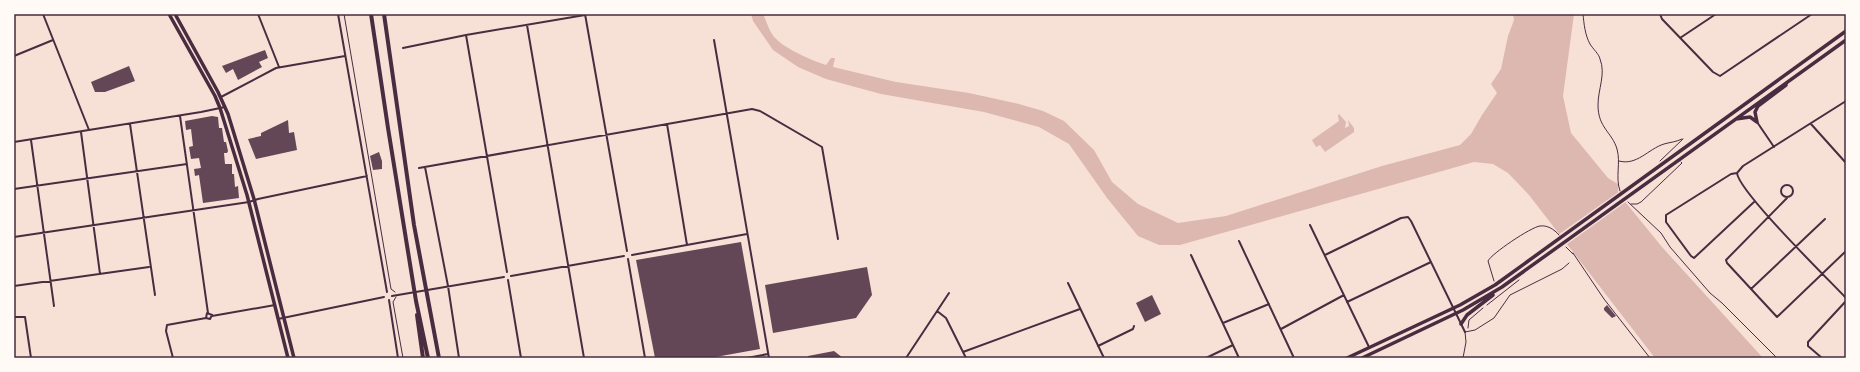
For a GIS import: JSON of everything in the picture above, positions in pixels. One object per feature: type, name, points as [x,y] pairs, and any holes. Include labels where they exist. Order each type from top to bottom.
[{"type":"highway","points":[[169,14],[220,108],[249,202],[288,358]]},
{"type":"highway","points":[[175,14],[221,97],[225,107],[254,200],[294,358]]},
{"type":"highway","points":[[371,14],[416,301],[423,358]]},
{"type":"highway","points":[[384,14],[414,225],[439,358]]},
{"type":"highway","points":[[1347,358],[1453,308],[1501,281],[1846,31]]},
{"type":"highway","points":[[1461,324],[1467,315],[1482,305],[1502,288],[1732,120],[1846,40]]},
{"type":"highway","points":[[1758,122],[1756,112],[1758,106],[1787,85],[1788,81]]},
{"type":"highway","points":[[1732,120],[1746,117],[1758,122]]},
{"type":"highway","points":[[1362,358],[1456,314],[1502,288]]},
{"type":"highway","points":[[416,301],[428,358]]},
{"type":"street","points":[[43,14],[90,130]]},
{"type":"street","points":[[258,14],[279,67]]},
{"type":"street","points":[[338,14],[387,292],[392,296]]},
{"type":"street","points":[[403,48],[466,35],[585,14],[608,135],[627,251],[624,256]]},
{"type":"street","points":[[1660,14],[1662,19],[1680,38],[1713,72],[1720,76],[1812,14]]},
{"type":"street","points":[[1680,38],[1716,14]]},
{"type":"street","points":[[527,25],[584,358]]},
{"type":"street","points":[[466,35],[507,272],[510,273],[511,276]]},
{"type":"street","points":[[14,56],[53,40]]},
{"type":"street","points":[[714,40],[769,358]]},
{"type":"street","points":[[217,100],[268,71],[279,67],[345,56]]},
{"type":"street","points":[[1754,202],[1694,258],[1666,222],[1666,215],[1731,174],[1737,172],[1741,167],[1846,101]]},
{"type":"street","points":[[14,142],[180,116],[225,107]]},
{"type":"street","points":[[419,168],[752,109],[760,111],[822,147],[838,239]]},
{"type":"street","points":[[180,116],[208,313],[206,314],[206,318]]},
{"type":"street","points":[[1758,122],[1774,147]]},
{"type":"street","points":[[130,124],[155,295]]},
{"type":"street","points":[[667,124],[687,245]]},
{"type":"street","points":[[1811,124],[1846,163]]},
{"type":"street","points":[[81,132],[100,274]]},
{"type":"street","points":[[31,140],[54,306]]},
{"type":"street","points":[[14,189],[187,164]]},
{"type":"street","points":[[425,167],[448,286],[459,358]]},
{"type":"street","points":[[1737,172],[1738,178],[1754,202],[1797,246],[1846,300],[1808,342],[1808,346],[1822,358]]},
{"type":"street","points":[[14,237],[249,202],[367,176]]},
{"type":"street","points":[[1787,198],[1783,196],[1781,191],[1782,188],[1787,185],[1792,188],[1792,196],[1787,198],[1727,257],[1727,263],[1777,317],[1846,251]]},
{"type":"street","points":[[1325,255],[1401,218],[1408,217],[1465,332]]},
{"type":"street","points":[[1751,289],[1825,219]]},
{"type":"street","points":[[1310,225],[1369,348]]},
{"type":"street","points":[[628,259],[631,258],[632,255],[747,234]]},
{"type":"street","points":[[1239,241],[1294,358]]},
{"type":"street","points":[[627,251],[630,251],[632,255]]},
{"type":"street","points":[[1191,255],[1239,358]]},
{"type":"street","points":[[508,280],[511,276],[624,256],[628,259],[645,358]]},
{"type":"street","points":[[1348,302],[1431,262]]},
{"type":"street","points":[[14,286],[150,266]]},
{"type":"street","points":[[504,277],[504,274],[507,272]]},
{"type":"street","points":[[398,358],[389,300],[392,296],[504,277],[508,280],[521,358]]},
{"type":"street","points":[[1068,284],[1104,358]]},
{"type":"street","points":[[384,297],[384,294],[387,292]]},
{"type":"street","points":[[906,358],[949,293]]},
{"type":"street","points":[[1281,329],[1344,295]]},
{"type":"street","points":[[278,319],[384,297],[389,300]]},
{"type":"street","points":[[1222,323],[1269,304]]},
{"type":"street","points":[[172,358],[166,328],[167,326],[206,318],[210,319],[212,316],[275,305]]},
{"type":"street","points":[[963,352],[1080,309]]},
{"type":"street","points":[[937,311],[946,318],[966,358]]},
{"type":"street","points":[[208,313],[212,316]]},
{"type":"street","points":[[14,318],[24,316],[25,318],[24,321],[31,358]]},
{"type":"street","points":[[1098,346],[1133,329],[1134,326]]},
{"type":"street","points":[[1206,358],[1233,345]]},
{"type":"street","points":[[747,358],[768,354]]},
{"type":"lane","points":[[1463,358],[1466,342],[1465,332],[1475,330],[1494,318],[1510,295],[1562,269],[1569,263]]},
{"type":"path","points":[[344,14],[391,289],[395,290]]},
{"type":"path","points":[[1583,14],[1584,25],[1589,41],[1600,58],[1602,83],[1599,92],[1598,105],[1601,122],[1617,147],[1619,161],[1617,178],[1623,196]]},
{"type":"path","points":[[1619,161],[1625,162],[1638,159],[1663,144],[1678,142],[1683,139],[1669,152]]},
{"type":"path","points":[[1631,204],[1641,202],[1682,163],[1681,162]]},
{"type":"path","points":[[1627,202],[1662,233],[1670,247],[1696,278],[1777,358]]},
{"type":"path","points":[[1494,281],[1488,261],[1490,257],[1535,227],[1545,226],[1558,233]]},
{"type":"path","points":[[1573,253],[1604,299],[1650,358]]},
{"type":"path","points":[[1468,326],[1469,320],[1483,307],[1506,291]]},
{"type":"path","points":[[396,299],[393,302],[403,358]]},
{"type":"shaded area","points":[[751,14],[763,14],[772,34],[782,44],[804,56],[826,65],[831,58],[835,58],[833,67],[896,82],[969,93],[1019,104],[1043,111],[1064,121],[1094,150],[1112,182],[1138,204],[1178,223],[1226,216],[1382,166],[1460,145],[1471,134],[1497,93],[1491,84],[1501,69],[1508,36],[1514,20],[1513,14],[1574,14],[1563,96],[1571,133],[1608,178],[1618,184],[1618,193],[1662,247],[1763,358],[1655,358],[1529,195],[1508,173],[1493,164],[1474,162],[1180,245],[1159,245],[1138,236],[1107,198],[1069,144],[1039,127],[984,112],[881,94],[826,79],[798,67],[773,50],[753,21]]},
{"type":"shaded area","points":[[1339,114],[1346,122],[1345,128],[1349,126],[1348,120],[1354,128],[1354,132],[1325,152],[1320,145],[1316,147],[1312,140],[1339,121]]},
{"type":"pier","points":[[1620,191],[1627,201],[1566,245],[1558,235]]},
{"type":"building","points":[[265,50],[268,58],[259,62],[262,67],[238,80],[233,69],[226,73],[222,66]]},
{"type":"building","points":[[129,66],[135,81],[105,92],[95,92],[91,82]]},
{"type":"building","points":[[212,116],[218,117],[219,128],[222,128],[224,142],[226,142],[228,151],[227,153],[224,153],[225,164],[232,164],[232,174],[234,174],[235,187],[238,186],[239,198],[203,203],[199,175],[195,176],[194,169],[201,168],[199,158],[191,159],[189,147],[193,146],[191,129],[186,130],[185,121]]},
{"type":"building","points":[[288,120],[289,133],[294,132],[297,150],[256,159],[248,139],[261,136],[261,133]]},
{"type":"building","points":[[379,152],[382,161],[382,169],[373,170],[370,156]]},
{"type":"building","points":[[741,242],[760,349],[710,358],[655,358],[636,260]]},
{"type":"building","points":[[867,267],[872,295],[856,318],[773,333],[765,285]]},
{"type":"building","points":[[1152,295],[1161,314],[1145,322],[1136,303]]},
{"type":"building","points":[[1607,305],[1616,316],[1612,318],[1604,310]]},
{"type":"building","points":[[834,351],[843,358],[807,358],[808,356]]}]
